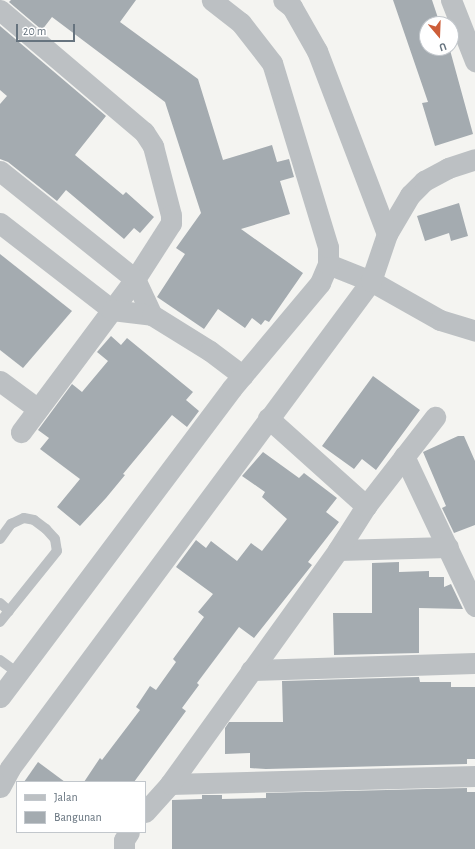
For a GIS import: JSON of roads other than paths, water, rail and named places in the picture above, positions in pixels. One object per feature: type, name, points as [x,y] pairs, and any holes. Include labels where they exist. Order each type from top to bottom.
[{"type":"street","points":[[0,697],[243,376],[320,283],[328,264],[328,247],[272,63],[241,23],[212,0]]},
{"type":"street","points":[[283,0],[292,7],[317,51],[387,234]]},
{"type":"street","points":[[451,0],[475,60]]},
{"type":"street","points":[[0,10],[144,132],[153,146],[170,208],[171,223],[135,279],[21,432]]},
{"type":"street","points":[[0,787],[10,768],[371,281],[387,234],[410,195],[424,182],[448,168],[475,159]]},
{"type":"street","points":[[0,171],[135,279],[152,315]]},
{"type":"street","points":[[0,223],[112,310],[152,315],[210,351],[243,376]]},
{"type":"street","points":[[328,264],[371,281],[440,320],[475,331]]},
{"type":"street","points":[[0,381],[38,409]]},
{"type":"street","points":[[268,418],[366,506]]},
{"type":"street","points":[[146,811],[170,784],[338,550],[366,506],[435,418]]},
{"type":"street","points":[[404,456],[475,606]]},
{"type":"street","points":[[338,550],[448,547]]},
{"type":"street","points":[[251,670],[475,663]]},
{"type":"street","points":[[170,784],[475,776]]},
{"type":"street","points":[[124,849],[124,840],[128,833]]},
{"type":"lane","points":[[0,539],[11,524],[24,518],[46,529],[55,539],[57,550],[0,622]]},
{"type":"lane","points":[[0,603],[9,611]]},
{"type":"lane","points":[[0,660],[18,673]]}]
